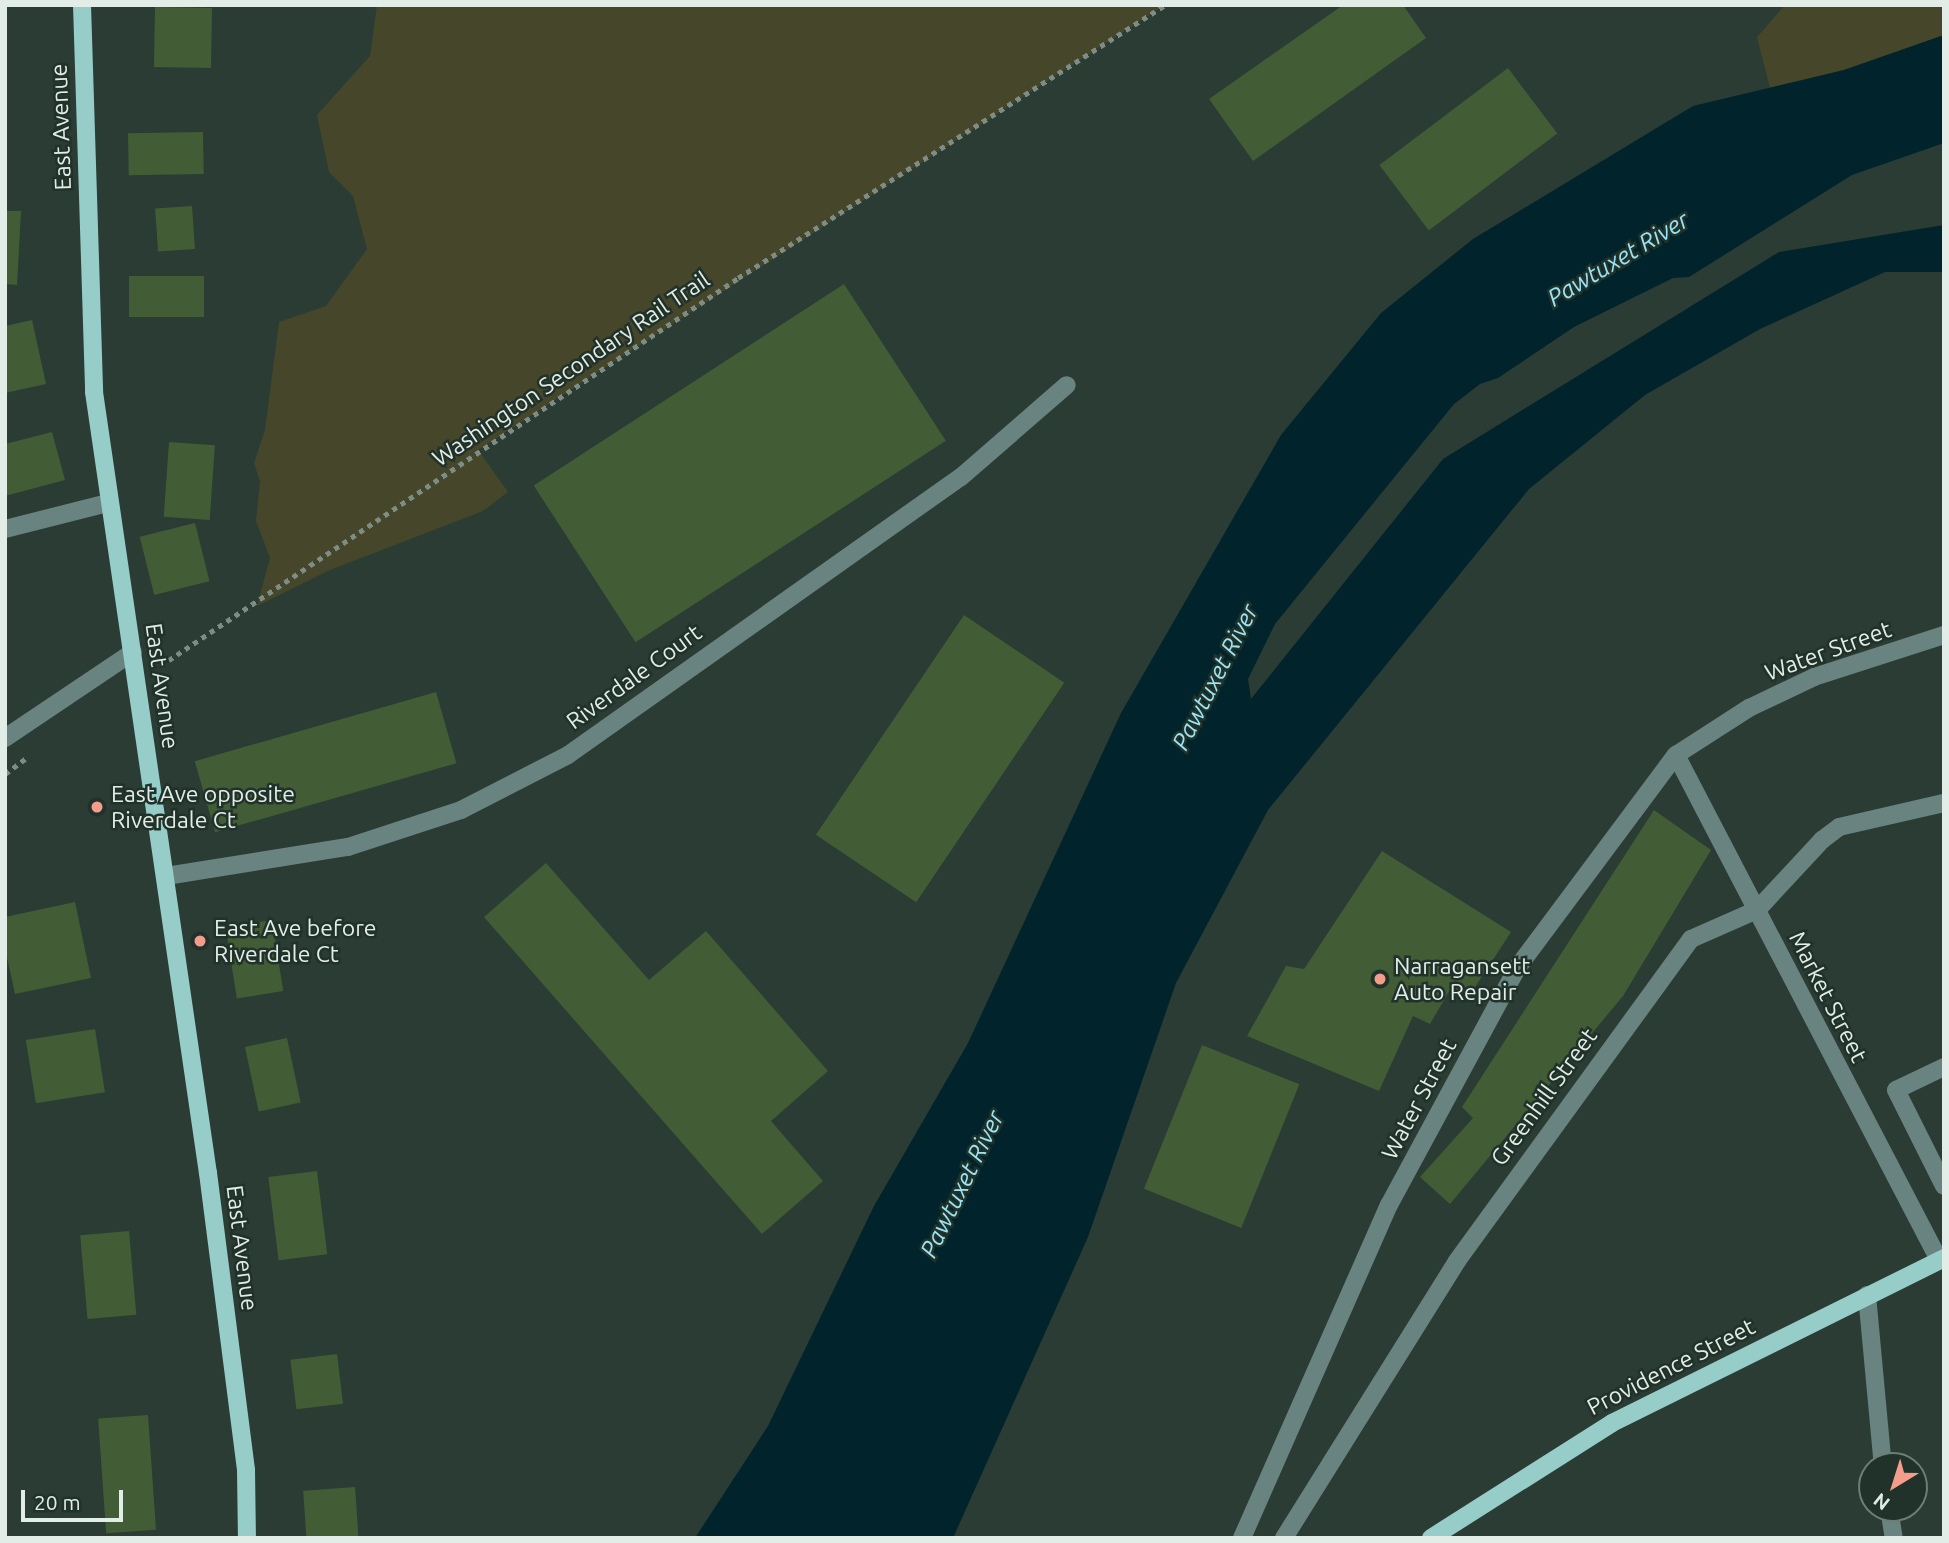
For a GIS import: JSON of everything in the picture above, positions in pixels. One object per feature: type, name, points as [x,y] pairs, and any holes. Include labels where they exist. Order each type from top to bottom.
[{"type":"main road","name":"East Avenue","points":[[82,5],[94,391],[108,503],[166,876],[246,1469],[247,1538]]},
{"type":"main road","name":"Providence Street","points":[[1431,1538],[1612,1423],[1941,1259]]},
{"type":"street","name":"Riverdale Court","points":[[166,876],[348,847],[461,810],[568,755],[950,485],[1067,385]]},
{"type":"street","points":[[5,529],[108,503]]},
{"type":"street","points":[[5,536],[34,523]]},
{"type":"street","name":"Water Street","points":[[1242,1538],[1389,1205],[1517,968],[1676,755],[1749,708],[1814,677],[1944,635]]},
{"type":"street","points":[[5,738],[133,652]]},
{"type":"street","name":"Market Street","points":[[1676,755],[1808,1015],[1941,1259]]},
{"type":"street","name":"Greenhill Street","points":[[1284,1538],[1457,1261],[1691,939],[1757,910],[1822,840],[1839,827],[1944,803]]},
{"type":"street","points":[[1944,1067],[1896,1090],[1944,1186]]},
{"type":"street","points":[[1867,1295],[1882,1452]]},
{"type":"path","name":"Washington Secondary Rail Trail","points":[[136,682],[738,278],[1166,5]]},
{"type":"path","points":[[5,774],[39,749]]},
{"type":"green space","points":[[377,5],[1165,5],[478,450],[508,492],[483,511],[330,570],[257,606],[270,558],[256,521],[260,481],[254,463],[265,430],[279,322],[326,306],[367,249],[353,196],[329,172],[317,115],[370,56]]},
{"type":"green space","points":[[1785,5],[1944,5],[1944,35],[1844,70],[1770,88],[1757,37]]},
{"type":"water","name":"Pawtuxet River","points":[[1944,35],[1944,143],[1852,175],[1689,277],[1673,278],[1574,327],[1498,378],[1480,384],[1454,404],[1275,624],[1248,679],[1251,699],[1443,459],[1779,252],[1944,225],[1944,272],[1885,272],[1760,329],[1645,395],[1529,489],[1268,810],[1176,983],[1088,1237],[953,1538],[695,1538],[768,1426],[874,1206],[968,1043],[1121,713],[1281,435],[1381,313],[1473,239],[1693,106],[1844,70]]},
{"type":"building","points":[[1343,5],[1403,5],[1426,38],[1253,161],[1209,99]]},
{"type":"building","points":[[155,7],[212,8],[211,68],[154,67]]},
{"type":"building","points":[[1508,68],[1557,133],[1429,230],[1379,165]]},
{"type":"building","points":[[203,132],[204,174],[129,175],[128,133]]},
{"type":"building","points":[[192,206],[195,249],[158,251],[155,209]]},
{"type":"building","points":[[5,211],[21,211],[17,285],[5,284]]},
{"type":"building","points":[[129,276],[204,276],[204,317],[129,317]]},
{"type":"building","points":[[844,284],[946,441],[636,642],[534,486]]},
{"type":"building","points":[[32,320],[46,384],[5,393],[5,326]]},
{"type":"building","points":[[52,432],[65,480],[5,496],[5,444]]},
{"type":"building","points":[[169,442],[215,445],[210,520],[164,517]]},
{"type":"building","points":[[195,523],[210,581],[154,595],[140,537]]},
{"type":"building","points":[[964,615],[1064,683],[916,902],[816,835]]},
{"type":"building","points":[[436,692],[456,763],[215,832],[195,761]]},
{"type":"building","points":[[1654,810],[1711,850],[1623,996],[1450,1204],[1420,1177],[1473,1118],[1462,1107]]},
{"type":"building","name":"Narragansett Auto Repair","points":[[1382,851],[1511,932],[1468,998],[1451,988],[1430,1024],[1413,1016],[1379,1091],[1247,1036],[1286,966],[1304,969]]},
{"type":"building","points":[[546,863],[649,980],[706,931],[828,1071],[771,1121],[823,1181],[762,1234],[484,917]]},
{"type":"building","points":[[75,902],[91,978],[15,994],[5,948],[5,917]]},
{"type":"building","points":[[272,920],[283,991],[237,998],[226,927]]},
{"type":"building","points":[[95,1029],[105,1092],[36,1103],[26,1040]]},
{"type":"building","points":[[287,1038],[301,1103],[259,1111],[245,1047]]},
{"type":"building","points":[[1202,1045],[1299,1084],[1241,1228],[1144,1189]]},
{"type":"building","points":[[317,1171],[327,1254],[279,1260],[268,1177]]},
{"type":"building","points":[[129,1231],[136,1315],[88,1319],[80,1235]]},
{"type":"building","points":[[337,1354],[343,1404],[296,1409],[290,1360]]},
{"type":"building","points":[[148,1415],[156,1530],[106,1533],[98,1418]]},
{"type":"building","points":[[355,1487],[359,1538],[306,1538],[303,1491]]},
{"type":"place","name":"East Ave opposite Riverdale Ct","points":[[97,807]]},
{"type":"place","name":"East Ave before Riverdale Ct","points":[[200,941]]},
{"type":"place","name":"Narragansett Auto Repair","points":[[1380,979]]}]
